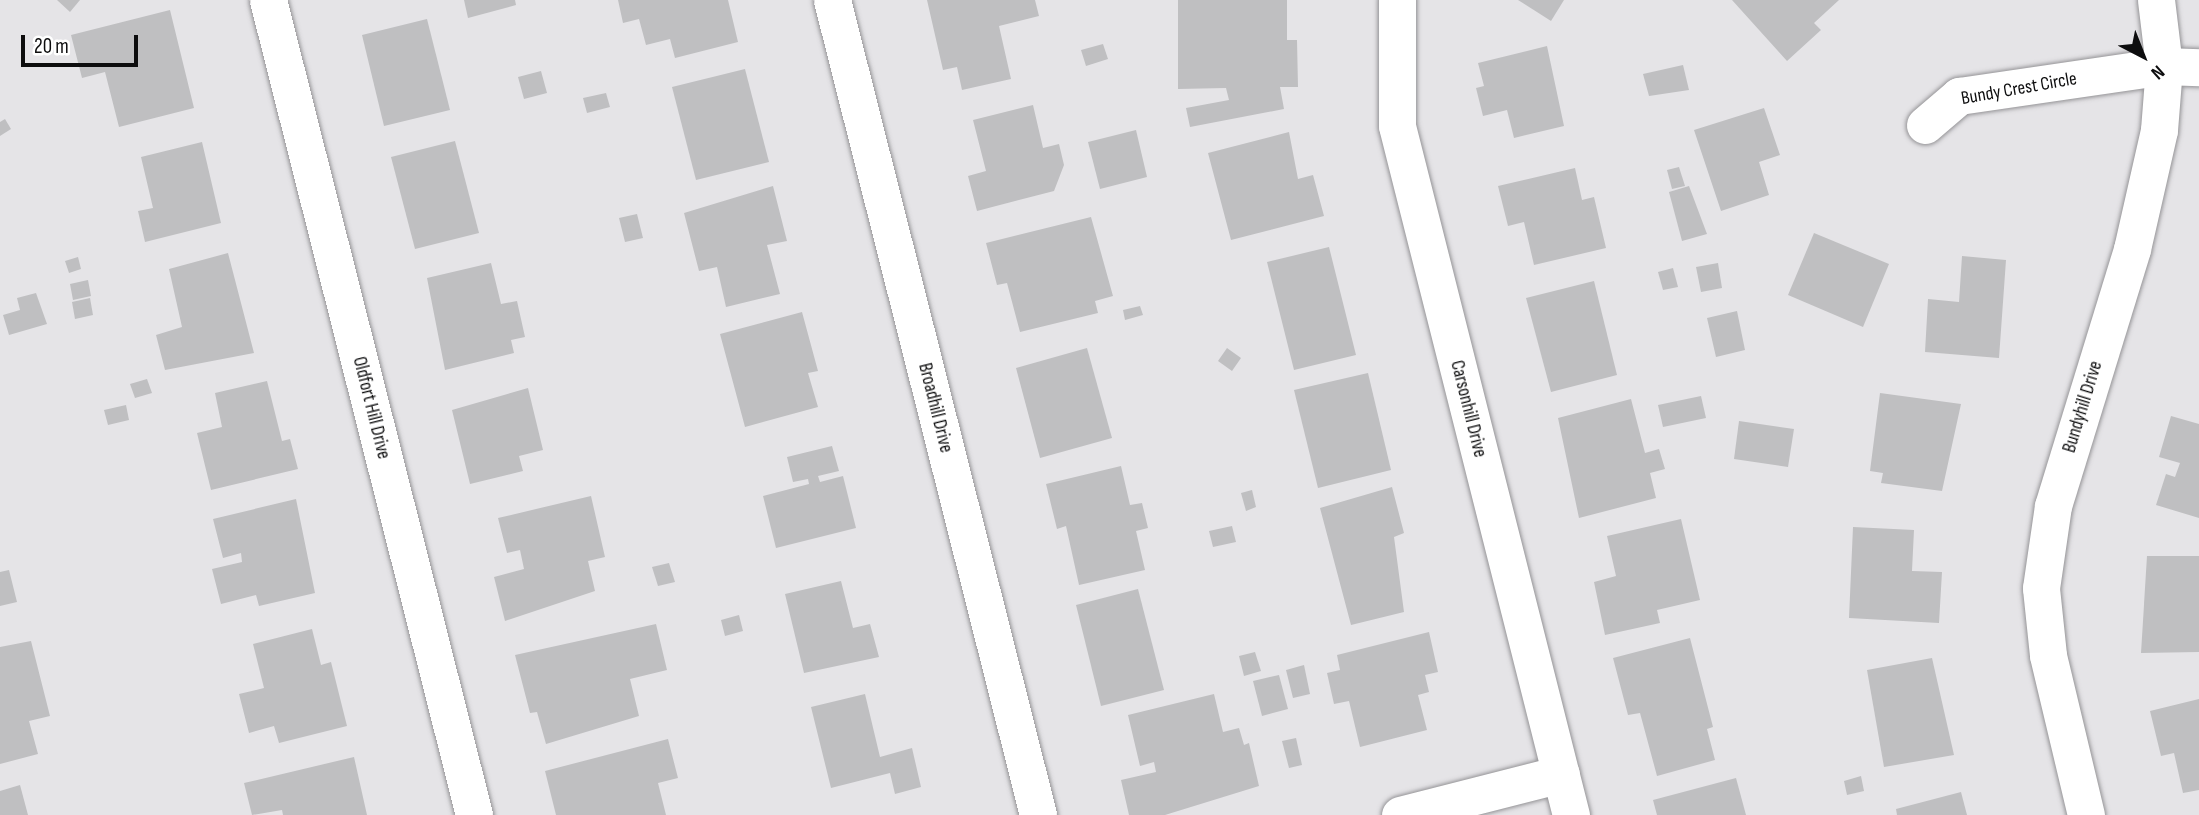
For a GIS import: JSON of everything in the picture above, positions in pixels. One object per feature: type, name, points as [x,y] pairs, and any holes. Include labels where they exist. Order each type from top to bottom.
[{"type":"street","name":"Oldfort Hill Drive","points":[[268,0],[474,815]]},
{"type":"street","name":"Broadhill Drive","points":[[832,0],[1038,815]]},
{"type":"street","name":"Carsonhill Drive","points":[[1397,0],[1396,126],[1571,815]]},
{"type":"street","name":"Bundyhill Drive","points":[[2086,815],[2048,655],[2041,588],[2053,506],[2182,66],[2156,0]]},
{"type":"street","name":"Bundy Crest Circle","points":[[1925,125],[1959,96],[2182,66]]},
{"type":"street","points":[[1400,815],[1561,774]]},
{"type":"building","points":[[57,0],[80,0],[70,12]]},
{"type":"building","points":[[464,0],[515,0],[516,5],[468,18]]},
{"type":"building","points":[[618,0],[728,0],[738,42],[675,58],[670,39],[646,45],[639,19],[623,23]]},
{"type":"building","points":[[927,0],[1035,0],[1039,16],[999,26],[1011,79],[962,90],[957,67],[943,70]]},
{"type":"building","points":[[1178,0],[1287,0],[1287,40],[1297,40],[1298,87],[1280,87],[1284,109],[1190,127],[1186,108],[1229,100],[1226,88],[1178,89]]},
{"type":"building","points":[[1518,0],[1564,0],[1551,21]]},
{"type":"building","points":[[1732,0],[1839,0],[1814,23],[1821,30],[1787,61]]},
{"type":"building","points":[[170,10],[194,108],[119,127],[105,72],[82,78],[71,35]]},
{"type":"building","points":[[427,19],[450,110],[384,126],[362,35]]},
{"type":"building","points":[[1103,44],[1108,59],[1086,66],[1081,50]]},
{"type":"building","points":[[1547,46],[1564,126],[1514,138],[1507,110],[1483,116],[1476,88],[1484,86],[1478,63]]},
{"type":"building","points":[[1683,65],[1689,90],[1649,96],[1643,74]]},
{"type":"building","points":[[745,69],[769,162],[696,180],[672,87]]},
{"type":"building","points":[[541,71],[547,93],[524,99],[518,77]]},
{"type":"building","points":[[606,93],[610,107],[587,113],[583,98]]},
{"type":"building","points":[[1033,105],[1043,148],[1059,144],[1064,165],[1054,191],[977,211],[968,176],[986,171],[973,120]]},
{"type":"building","points":[[1764,108],[1780,155],[1759,162],[1769,195],[1721,211],[1694,130]]},
{"type":"building","points":[[5,119],[11,129],[0,136],[0,122]]},
{"type":"building","points":[[1136,130],[1147,177],[1100,189],[1088,142]]},
{"type":"building","points":[[1289,132],[1298,179],[1313,175],[1324,216],[1231,240],[1208,153]]},
{"type":"building","points":[[455,141],[479,233],[415,249],[391,157]]},
{"type":"building","points":[[202,142],[221,223],[145,242],[138,211],[153,208],[141,157]]},
{"type":"building","points":[[1679,167],[1685,186],[1672,189],[1667,170]]},
{"type":"building","points":[[1575,168],[1582,200],[1594,197],[1606,248],[1534,265],[1524,222],[1508,226],[1498,186]]},
{"type":"building","points":[[773,186],[787,241],[767,245],[780,294],[726,307],[717,267],[699,271],[684,213]]},
{"type":"building","points":[[1689,186],[1707,234],[1682,241],[1669,192]]},
{"type":"building","points":[[637,214],[643,238],[625,242],[619,218]]},
{"type":"building","points":[[1091,217],[1113,296],[1095,301],[1098,313],[1020,332],[1007,283],[997,285],[986,243]]},
{"type":"building","points":[[1814,233],[1889,264],[1863,327],[1788,295]]},
{"type":"building","points":[[1329,247],[1356,355],[1294,370],[1267,262]]},
{"type":"building","points":[[228,253],[254,353],[165,370],[156,335],[182,327],[169,269]]},
{"type":"building","points":[[1962,256],[2006,260],[1999,358],[1925,352],[1928,299],[1959,302]]},
{"type":"building","points":[[78,257],[81,269],[69,273],[65,261]]},
{"type":"building","points":[[491,263],[501,304],[517,301],[525,337],[511,340],[514,353],[445,370],[427,278]]},
{"type":"building","points":[[1718,263],[1722,288],[1701,292],[1696,267]]},
{"type":"building","points":[[1673,268],[1678,287],[1663,290],[1658,272]]},
{"type":"building","points":[[88,280],[91,296],[73,300],[70,284]]},
{"type":"building","points":[[1594,281],[1617,375],[1551,392],[1526,298]]},
{"type":"building","points":[[36,293],[47,324],[9,335],[3,315],[20,310],[17,298]]},
{"type":"building","points":[[90,298],[93,315],[75,319],[72,302]]},
{"type":"building","points":[[1140,306],[1143,315],[1125,320],[1123,310]]},
{"type":"building","points":[[1737,311],[1745,350],[1716,357],[1707,318]]},
{"type":"building","points":[[802,312],[818,371],[808,373],[818,407],[745,427],[720,334]]},
{"type":"building","points":[[1087,348],[1112,438],[1040,458],[1016,368]]},
{"type":"building","points":[[1227,348],[1241,358],[1232,371],[1218,361]]},
{"type":"building","points":[[1368,373],[1391,470],[1318,488],[1294,390]]},
{"type":"building","points":[[147,379],[152,393],[135,398],[130,384]]},
{"type":"building","points":[[267,381],[282,441],[290,439],[298,469],[211,490],[197,433],[222,427],[215,393]]},
{"type":"building","points":[[528,388],[543,450],[519,456],[523,471],[470,484],[452,410]]},
{"type":"building","points":[[1880,393],[1961,404],[1942,491],[1881,483],[1883,473],[1870,471]]},
{"type":"building","points":[[1701,396],[1706,418],[1663,427],[1658,405]]},
{"type":"building","points":[[1631,399],[1645,453],[1659,449],[1665,469],[1650,473],[1656,498],[1579,518],[1558,418]]},
{"type":"building","points":[[126,405],[129,420],[108,425],[104,410]]},
{"type":"building","points":[[2171,416],[2199,424],[2199,518],[2156,505],[2166,474],[2175,477],[2180,463],[2159,457]]},
{"type":"building","points":[[1739,421],[1794,429],[1788,467],[1734,459]]},
{"type":"building","points":[[832,446],[839,471],[818,476],[820,482],[843,476],[856,528],[776,548],[763,496],[809,484],[808,479],[793,482],[787,457]]},
{"type":"building","points":[[1121,466],[1130,505],[1142,503],[1148,528],[1136,531],[1145,570],[1079,585],[1066,526],[1057,529],[1046,484]]},
{"type":"building","points":[[1392,487],[1404,533],[1394,537],[1404,612],[1351,625],[1320,508]]},
{"type":"building","points":[[1252,490],[1256,507],[1246,511],[1241,493]]},
{"type":"building","points":[[591,496],[605,557],[588,561],[595,591],[505,621],[494,577],[524,569],[520,550],[507,553],[498,518]]},
{"type":"building","points":[[296,499],[315,593],[259,606],[256,595],[221,604],[212,569],[242,562],[241,553],[223,558],[213,519]]},
{"type":"building","points":[[1681,519],[1700,600],[1657,610],[1660,623],[1605,635],[1594,582],[1616,576],[1607,536]]},
{"type":"building","points":[[1232,526],[1236,542],[1213,547],[1209,531]]},
{"type":"building","points":[[1853,527],[1914,530],[1912,571],[1942,572],[1939,623],[1849,618]]},
{"type":"building","points":[[2147,556],[2199,556],[2199,652],[2141,653]]},
{"type":"building","points":[[669,563],[675,582],[658,586],[652,567]]},
{"type":"building","points":[[9,570],[17,602],[0,606],[0,572]]},
{"type":"building","points":[[841,581],[853,628],[870,624],[879,657],[804,673],[785,594]]},
{"type":"building","points":[[1138,589],[1164,690],[1101,706],[1076,605]]},
{"type":"building","points":[[739,615],[743,631],[725,636],[721,620]]},
{"type":"building","points":[[656,624],[667,670],[630,679],[639,716],[546,744],[537,712],[530,713],[515,655]]},
{"type":"building","points":[[312,629],[321,665],[331,662],[347,726],[279,743],[274,726],[249,733],[239,694],[264,688],[253,644]]},
{"type":"building","points":[[1429,632],[1438,672],[1425,675],[1429,692],[1418,695],[1427,730],[1360,747],[1349,701],[1334,704],[1327,673],[1340,670],[1337,655]]},
{"type":"building","points":[[1690,638],[1713,727],[1707,729],[1715,760],[1657,776],[1640,713],[1628,715],[1613,658]]},
{"type":"building","points":[[31,641],[50,716],[29,721],[38,754],[0,764],[0,647]]},
{"type":"building","points":[[1255,652],[1261,671],[1244,676],[1239,656]]},
{"type":"building","points":[[1932,658],[1954,755],[1884,767],[1867,670]]},
{"type":"building","points":[[1304,665],[1310,694],[1293,698],[1286,670]]},
{"type":"building","points":[[1279,675],[1288,709],[1262,716],[1253,681]]},
{"type":"building","points":[[865,694],[880,757],[912,748],[921,787],[895,794],[890,773],[831,788],[811,707]]},
{"type":"building","points":[[1214,694],[1223,732],[1239,728],[1244,745],[1249,743],[1259,786],[1165,815],[1129,815],[1121,780],[1156,772],[1154,762],[1140,766],[1128,715]]},
{"type":"building","points":[[2199,699],[2199,790],[2183,793],[2174,753],[2161,756],[2150,711]]},
{"type":"building","points":[[1296,738],[1302,765],[1289,768],[1282,741]]},
{"type":"building","points":[[668,739],[678,778],[658,783],[666,815],[556,815],[545,771]]},
{"type":"building","points":[[354,757],[367,815],[283,815],[282,810],[252,815],[244,783]]},
{"type":"building","points":[[1861,776],[1864,791],[1847,795],[1844,781]]},
{"type":"building","points":[[1736,778],[1746,815],[1657,815],[1653,800]]},
{"type":"building","points":[[20,785],[28,815],[0,815],[0,791]]},
{"type":"building","points":[[1961,792],[1967,815],[1897,815],[1896,809]]}]
